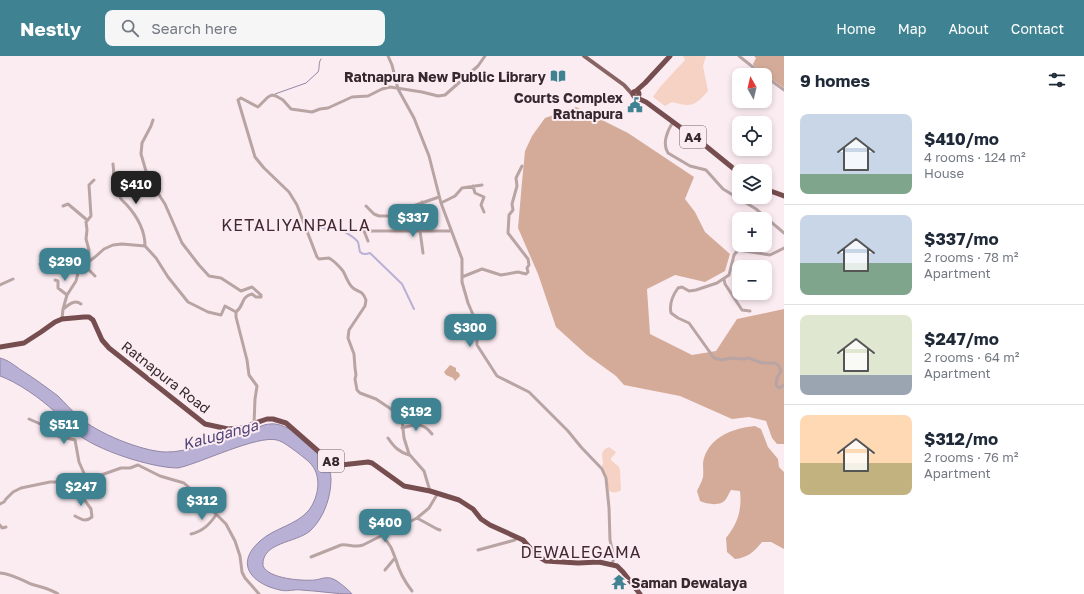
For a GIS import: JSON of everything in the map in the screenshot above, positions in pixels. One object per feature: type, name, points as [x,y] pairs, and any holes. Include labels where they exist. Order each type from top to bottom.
[{"type":"highway","points":[[636,93],[670,56]]},
{"type":"highway","name":"A4","points":[[636,93],[732,168]]},
{"type":"highway","points":[[772,192],[784,196]]},
{"type":"highway","name":"Ratnapura Road","points":[[0,347],[24,343],[55,322],[62,319],[74,317],[89,318],[93,320],[102,340],[109,348],[205,424],[228,429],[241,428],[266,419],[286,423],[326,458],[334,463],[372,463],[404,486],[438,493],[459,500],[473,509],[481,519],[490,525],[523,540],[536,555],[546,561],[578,563],[599,562],[612,564]]},
{"type":"highway","points":[[612,564],[623,572],[640,594]]},
{"type":"main road","points":[[584,56],[636,93]]},
{"type":"street","points":[[388,56],[392,65],[398,89],[414,118],[429,156],[439,197],[462,259],[462,282],[468,303],[477,324],[477,345],[497,376],[529,392],[568,431],[602,469],[606,478],[610,540],[614,558],[612,564]]},
{"type":"street","points":[[430,491],[424,471],[410,455],[404,438],[402,420],[394,411],[376,399],[360,393],[357,390],[354,354],[348,338],[350,330],[365,306],[366,300],[364,295],[358,290],[352,288],[342,271],[333,261],[329,258],[319,259],[317,257],[298,205],[288,192],[255,157],[238,100],[241,98],[258,107],[272,95],[283,100],[291,109],[308,112],[328,108],[352,97],[368,96],[390,87],[438,96],[445,95],[478,66],[485,56]]},
{"type":"street","points":[[739,56],[754,68]]},
{"type":"street","points":[[772,82],[784,90]]},
{"type":"street","points":[[153,120],[142,144],[141,154],[144,167],[148,178],[170,213],[182,242],[209,276],[221,278],[241,291],[252,287],[261,295],[260,298],[252,294],[245,296],[240,309],[236,312]]},
{"type":"street","points":[[673,122],[666,139],[666,150],[668,153],[690,166],[706,170],[723,190],[756,209],[784,233]]},
{"type":"street","points":[[113,164],[112,179],[114,185],[120,198],[135,216],[144,233],[145,246],[156,258],[168,277],[188,302],[208,312],[216,314],[221,315],[225,306],[236,312]]},
{"type":"street","points":[[462,277],[482,269],[501,275],[518,272],[526,274],[528,272],[528,259],[508,233],[509,215],[513,210],[512,204],[517,186],[516,178],[522,166]]},
{"type":"street","points":[[88,261],[89,250],[86,238],[87,220],[91,216],[89,185],[94,180]]},
{"type":"street","points":[[441,203],[455,196],[462,188],[482,185]]},
{"type":"street","points":[[474,186],[475,192],[484,197],[481,205],[484,212]]},
{"type":"street","points":[[366,206],[374,214],[379,216],[397,215],[402,210],[439,197]]},
{"type":"street","points":[[422,202],[427,218]]},
{"type":"street","points":[[63,206],[68,204],[87,220]]},
{"type":"street","points":[[409,231],[408,211],[410,207]]},
{"type":"street","points":[[368,241],[364,231],[451,231]]},
{"type":"street","points":[[420,231],[423,253]]},
{"type":"street","points":[[77,272],[84,264],[104,249],[113,245],[122,244],[145,246]]},
{"type":"street","points":[[784,248],[770,255],[738,250],[734,255],[729,275],[711,286],[691,291],[682,287],[678,288],[671,300],[670,308],[671,313],[690,323],[714,358],[722,360],[730,358],[743,360],[749,358],[762,363],[775,363],[781,369],[776,385],[779,388],[784,385]]},
{"type":"street","points":[[40,264],[59,254],[70,256],[74,260],[77,272],[76,281],[67,296],[62,319]]},
{"type":"street","points":[[84,264],[95,276]]},
{"type":"street","points":[[0,285],[13,279]]},
{"type":"street","points":[[724,279],[725,284],[742,310],[750,311]]},
{"type":"street","points":[[56,280],[58,281],[58,288],[67,296]]},
{"type":"street","points":[[63,309],[75,301],[78,301],[81,304]]},
{"type":"street","points":[[236,312],[249,375],[257,386],[254,424]]},
{"type":"street","points":[[29,418],[45,426],[58,436],[75,440],[79,462],[87,480]]},
{"type":"street","points":[[402,428],[416,424],[426,427],[432,434]]},
{"type":"street","points":[[388,438],[399,451],[410,455]]},
{"type":"street","points":[[78,491],[80,486],[87,480],[121,468],[130,468],[138,465],[160,476],[184,483],[226,524],[235,541],[240,556],[242,572],[245,578],[259,594]]},
{"type":"street","points":[[0,504],[4,502],[13,492],[21,488],[56,482],[77,492],[78,491],[92,509],[92,518],[82,520],[75,516]]},
{"type":"street","points":[[311,557],[341,545],[346,544],[354,547],[363,545],[418,518],[430,508],[438,493]]},
{"type":"street","points":[[192,534],[203,530],[216,515]]},
{"type":"street","points":[[418,518],[440,530]]},
{"type":"street","points":[[0,525],[2,528],[6,527]]},
{"type":"street","points":[[385,534],[384,538],[395,554],[395,558],[412,591]]},
{"type":"street","points":[[478,550],[515,540],[518,537]]},
{"type":"street","points":[[385,570],[395,558]]},
{"type":"street","points":[[0,573],[9,574],[32,584],[48,588],[58,594]]},
{"type":"shaded area","points":[[683,56],[706,56],[703,66],[708,91],[695,103],[684,105],[672,102],[665,106],[653,97],[660,87],[685,60]]},
{"type":"shaded area","points":[[754,56],[784,56],[784,88],[772,79],[772,68],[757,68],[754,66],[753,64],[756,58]]},
{"type":"shaded area","points":[[576,107],[628,133],[694,177],[685,199],[695,212],[705,232],[730,254],[725,271],[705,282],[675,275],[647,289],[650,334],[692,355],[716,351],[737,319],[784,309],[784,444],[777,444],[772,438],[766,421],[749,417],[732,419],[680,396],[624,385],[616,376],[587,355],[556,327],[538,274],[518,228],[522,182],[525,151],[532,136],[545,118]]},
{"type":"shaded area","points":[[0,358],[11,363],[35,379],[58,396],[76,415],[97,429],[132,445],[155,451],[174,452],[191,448],[232,433],[250,431],[267,424],[276,424],[288,428],[309,445],[327,466],[331,474],[330,493],[323,514],[315,526],[304,535],[273,548],[264,558],[263,566],[272,574],[286,578],[315,580],[331,578],[340,583],[352,594],[280,590],[261,583],[250,572],[248,558],[252,549],[260,541],[272,533],[304,515],[312,506],[316,496],[318,480],[315,470],[307,460],[288,445],[277,440],[256,442],[243,445],[178,468],[154,465],[124,457],[84,439],[42,401],[21,386],[0,376]]},
{"type":"shaded area","points":[[450,365],[456,368],[456,371],[460,376],[455,381],[444,372]]},
{"type":"shaded area","points":[[755,426],[761,429],[768,447],[778,459],[779,467],[784,472],[784,549],[771,542],[762,542],[750,554],[735,559],[727,552],[726,538],[734,527],[740,510],[740,491],[731,490],[724,502],[714,504],[700,501],[697,491],[703,477],[704,458],[707,450],[712,444],[724,434],[731,431]]},
{"type":"shaded area","points":[[609,447],[616,452],[611,460],[619,467],[620,470],[621,490],[617,492],[609,491],[602,466],[603,452]]},
{"type":"waterway","points":[[275,94],[306,83],[318,72],[321,59]]},
{"type":"waterway","points":[[306,225],[308,224],[330,229],[338,228],[354,238],[358,242],[361,253],[370,253],[402,284],[414,309]]},
{"type":"place","name":"Ratnapura New Public Library","points":[[558,76]]},
{"type":"place","name":"Courts Complex Ratnapura","points":[[635,105]]},
{"type":"place","name":"Saman Dewalaya","points":[[619,582]]},
{"type":"district","name":"KETALIYANPALLA","points":[[296,225]]},
{"type":"district","name":"DEWALEGAMA","points":[[581,552]]},
{"type":"water label","name":"Kaluganga","points":[[220,434]]}]
